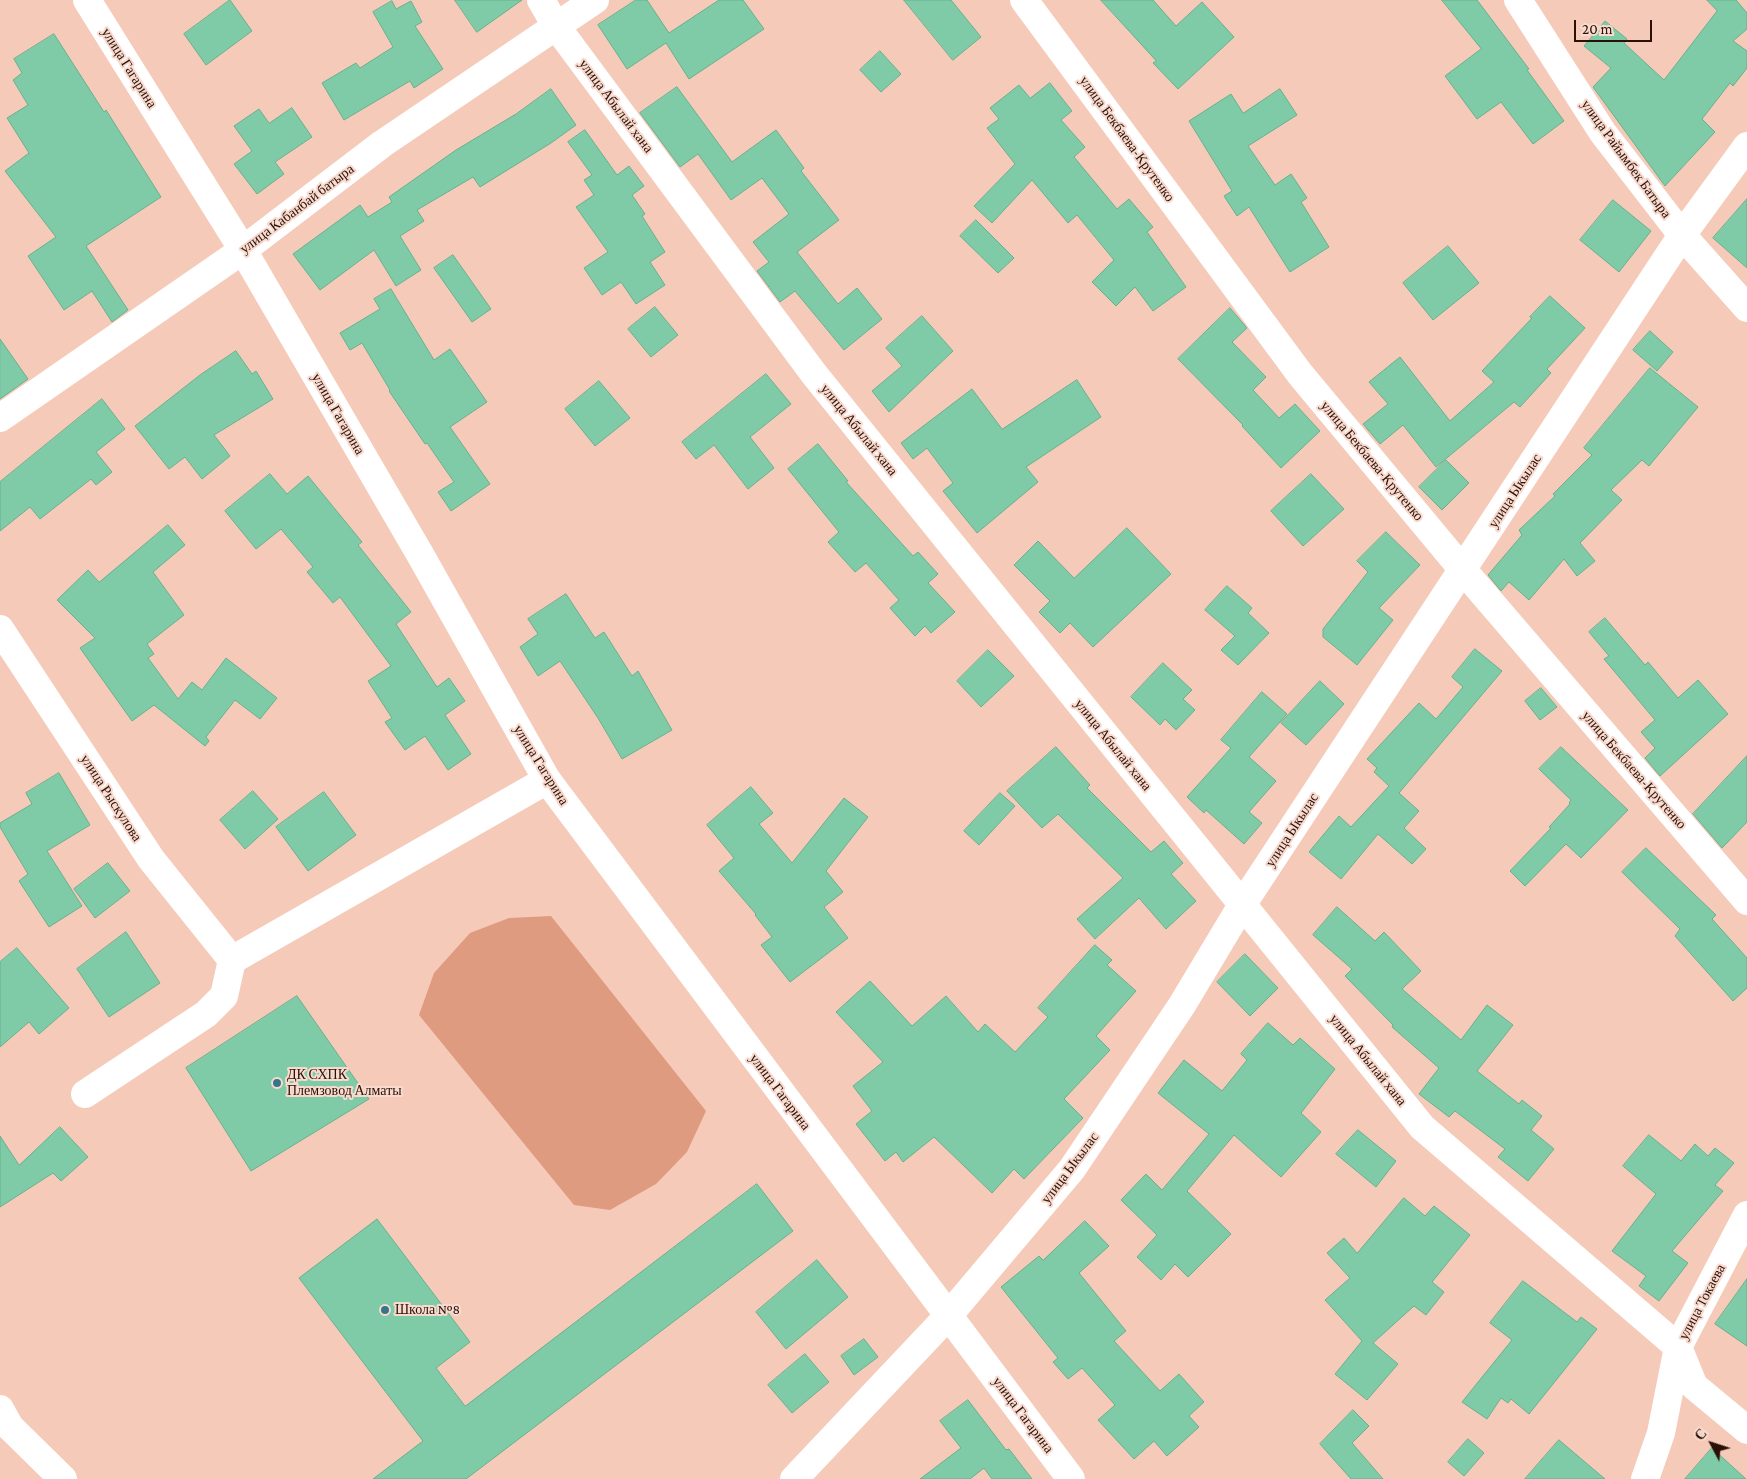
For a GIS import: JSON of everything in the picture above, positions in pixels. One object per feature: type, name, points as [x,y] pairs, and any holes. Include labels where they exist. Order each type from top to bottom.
[{"type":"street","name":"улица Гагарина","points":[[87,0],[243,250],[416,548],[547,780],[1072,1479]]},
{"type":"street","name":"улица Абылай хана","points":[[540,0],[556,26],[814,374],[1422,1128],[1678,1346],[1694,1386],[1747,1430]]},
{"type":"street","name":"улица Кабанбай батыра","points":[[0,418],[243,250],[382,144],[595,0]]},
{"type":"street","name":"улица Бекбаева-Крутенко","points":[[1024,0],[1300,374],[1463,570],[1747,902]]},
{"type":"street","name":"улица Райымбек Батыра","points":[[1518,0],[1603,133],[1682,235],[1747,308]]},
{"type":"street","name":"улица Ыкылас","points":[[794,1479],[948,1316],[1072,1169],[1182,1005],[1242,905],[1682,235],[1747,146]]},
{"type":"street","name":"улица Рыскулова","points":[[0,629],[151,859],[232,960]]},
{"type":"street","points":[[85,1094],[206,1014],[224,996],[232,960],[547,780]]},
{"type":"street","name":"улица Токаева","points":[[1644,1479],[1661,1433],[1678,1346],[1747,1215]]},
{"type":"street","points":[[0,1409],[10,1427],[63,1479]]},
{"type":"shaded area","points":[[551,916],[706,1111],[687,1152],[656,1184],[610,1210],[574,1205],[419,1015],[434,973],[470,933],[509,918]]},
{"type":"building","points":[[230,0],[252,31],[206,65],[184,34]]},
{"type":"building","points":[[455,0],[522,0],[477,32]]},
{"type":"building","points":[[636,0],[647,0],[669,33],[719,0],[743,0],[764,29],[689,79],[666,43],[627,69],[598,25]]},
{"type":"building","points":[[904,0],[951,0],[981,37],[953,60]]},
{"type":"building","points":[[1101,0],[1153,0],[1176,26],[1202,2],[1234,37],[1178,89],[1153,63],[1156,61]]},
{"type":"building","points":[[1442,0],[1477,0],[1529,69],[1527,70],[1564,121],[1533,144],[1501,102],[1477,119],[1445,76],[1481,49]]},
{"type":"building","points":[[1707,0],[1736,0],[1747,13],[1747,29],[1733,41],[1747,51],[1747,68],[1733,86],[1730,83],[1702,119],[1715,132],[1665,186],[1593,87],[1611,68],[1584,46],[1605,21],[1627,39],[1624,43],[1664,80],[1717,11]]},
{"type":"building","points":[[392,1],[396,9],[411,1],[422,22],[415,26],[443,69],[414,88],[410,81],[344,120],[322,83],[356,63],[360,68],[393,47],[373,12]]},
{"type":"building","points":[[54,34],[104,112],[106,110],[161,197],[86,246],[128,310],[112,322],[92,291],[64,310],[28,256],[56,237],[5,171],[29,153],[7,118],[28,105],[13,80],[22,73],[14,59]]},
{"type":"building","points":[[880,51],[901,74],[881,92],[860,70]]},
{"type":"building","points":[[1050,83],[1072,111],[1061,120],[1085,147],[1074,157],[1117,209],[1129,199],[1153,227],[1147,232],[1186,287],[1153,311],[1135,287],[1116,306],[1092,282],[1114,260],[1077,215],[1068,223],[1032,180],[992,223],[974,206],[1015,164],[987,128],[999,119],[990,108],[1019,85],[1030,98]]},
{"type":"building","points":[[677,87],[732,162],[776,130],[804,168],[801,171],[839,220],[797,252],[838,304],[857,288],[882,319],[844,350],[795,291],[780,302],[757,271],[769,262],[753,242],[789,214],[762,178],[731,200],[698,154],[680,167],[640,113]]},
{"type":"building","points":[[551,89],[576,125],[551,143],[480,187],[473,177],[417,210],[424,221],[400,236],[421,270],[396,286],[374,250],[320,290],[293,254],[360,205],[368,217],[392,202],[389,197],[456,150],[516,114]]},
{"type":"building","points":[[1280,89],[1297,115],[1248,146],[1275,185],[1291,174],[1307,198],[1301,202],[1329,247],[1290,272],[1249,207],[1237,216],[1224,196],[1232,191],[1189,121],[1231,94],[1243,113]]},
{"type":"building","points":[[292,108],[312,137],[275,162],[284,174],[257,194],[234,164],[252,151],[234,126],[259,109],[269,123]]},
{"type":"building","points":[[585,130],[617,175],[629,166],[644,186],[632,195],[645,214],[642,216],[665,252],[650,262],[665,285],[636,304],[621,282],[602,295],[584,268],[608,252],[576,207],[594,195],[584,180],[592,175],[568,142]]},
{"type":"building","points":[[1747,199],[1747,268],[1713,238]]},
{"type":"building","points":[[1613,200],[1651,231],[1619,272],[1580,240]]},
{"type":"building","points":[[976,220],[1014,258],[998,273],[960,236]]},
{"type":"building","points":[[1448,246],[1479,283],[1433,320],[1403,283]]},
{"type":"building","points":[[453,255],[491,309],[472,322],[434,268]]},
{"type":"building","points":[[391,289],[434,360],[450,349],[487,402],[450,427],[490,484],[451,511],[438,492],[454,482],[427,443],[425,444],[389,391],[362,343],[350,350],[340,333],[380,309],[374,299]]},
{"type":"building","points":[[1550,296],[1585,328],[1547,369],[1551,373],[1520,407],[1514,402],[1436,467],[1403,425],[1380,444],[1363,424],[1388,404],[1369,382],[1400,357],[1450,421],[1494,382],[1482,371]]},
{"type":"building","points":[[655,307],[678,335],[651,357],[628,329]]},
{"type":"building","points":[[1230,308],[1247,328],[1232,342],[1266,377],[1253,390],[1279,418],[1295,404],[1320,431],[1281,468],[1243,425],[1178,359]]},
{"type":"building","points":[[922,316],[953,351],[889,412],[872,391],[902,366],[886,348]]},
{"type":"building","points":[[1650,331],[1673,352],[1657,371],[1633,350]]},
{"type":"building","points":[[0,339],[28,379],[0,399]]},
{"type":"building","points":[[236,351],[252,374],[256,371],[273,399],[214,435],[230,456],[202,479],[185,457],[169,469],[135,426],[200,375]]},
{"type":"building","points":[[1650,368],[1698,407],[1649,466],[1642,460],[1611,490],[1622,500],[1580,543],[1595,561],[1577,576],[1564,559],[1529,600],[1509,582],[1501,591],[1488,575],[1522,535],[1519,530],[1555,496],[1553,494],[1592,455],[1584,448]]},
{"type":"building","points":[[766,374],[791,404],[750,437],[774,468],[748,489],[714,445],[696,459],[682,442]]},
{"type":"building","points":[[1077,380],[1101,417],[1026,467],[1038,482],[977,533],[943,491],[953,483],[927,448],[913,459],[901,443],[972,389],[1002,429]]},
{"type":"building","points":[[599,381],[630,418],[595,446],[565,409]]},
{"type":"building","points":[[102,399],[125,429],[96,452],[112,472],[96,485],[91,479],[40,519],[30,507],[0,531],[0,482]]},
{"type":"building","points":[[818,444],[848,481],[846,482],[913,556],[918,552],[938,574],[928,583],[955,612],[931,633],[925,626],[915,636],[890,608],[899,600],[866,563],[855,572],[828,542],[839,532],[788,469]]},
{"type":"building","points":[[1446,460],[1469,483],[1442,510],[1419,487]]},
{"type":"building","points":[[270,474],[287,494],[308,476],[362,542],[358,545],[411,612],[396,624],[437,687],[449,678],[465,701],[445,715],[471,754],[448,770],[425,736],[405,750],[385,722],[392,718],[368,681],[391,666],[340,597],[333,603],[307,572],[313,567],[281,529],[256,549],[225,511]]},
{"type":"building","points":[[1311,474],[1344,509],[1303,546],[1271,511]]},
{"type":"building","points":[[168,525],[185,545],[153,572],[184,615],[147,644],[154,654],[148,658],[178,699],[192,682],[202,690],[226,658],[277,698],[260,719],[235,700],[206,737],[209,741],[205,746],[154,705],[132,721],[80,648],[95,638],[57,600],[88,570],[99,582]]},
{"type":"building","points":[[1127,528],[1171,574],[1093,647],[1070,623],[1060,633],[1039,612],[1050,601],[1014,565],[1038,541],[1074,578]]},
{"type":"building","points":[[1386,532],[1420,565],[1379,608],[1393,620],[1357,665],[1323,637],[1323,629],[1368,572],[1357,561]]},
{"type":"building","points":[[1227,586],[1252,608],[1248,613],[1269,633],[1238,665],[1221,650],[1235,636],[1205,610]]},
{"type":"building","points":[[566,594],[595,638],[604,632],[632,676],[638,671],[672,730],[622,759],[598,718],[560,661],[538,676],[520,647],[538,634],[528,619]]},
{"type":"building","points":[[1605,618],[1645,665],[1648,662],[1678,698],[1698,680],[1728,714],[1660,776],[1645,758],[1655,748],[1641,732],[1655,720],[1604,659],[1609,656],[1589,632]]},
{"type":"building","points":[[1475,649],[1502,671],[1399,793],[1419,811],[1404,828],[1426,849],[1412,864],[1378,834],[1341,879],[1309,852],[1339,816],[1351,827],[1389,786],[1374,772],[1377,768],[1367,759],[1419,703],[1436,719],[1463,687],[1452,677]]},
{"type":"building","points":[[988,650],[1014,676],[981,707],[957,681]]},
{"type":"building","points":[[1163,663],[1192,690],[1183,699],[1195,710],[1176,730],[1165,719],[1160,725],[1131,697]]},
{"type":"building","points":[[1320,681],[1344,704],[1306,745],[1281,723]]},
{"type":"building","points":[[1541,688],[1557,707],[1540,720],[1525,701]]},
{"type":"building","points":[[1262,692],[1287,714],[1249,757],[1276,781],[1249,812],[1262,823],[1244,844],[1206,810],[1204,813],[1187,797],[1231,748],[1221,740]]},
{"type":"building","points":[[1056,747],[1090,785],[1087,788],[1151,852],[1164,841],[1183,863],[1171,874],[1196,901],[1166,929],[1139,898],[1095,939],[1077,919],[1123,878],[1058,814],[1042,828],[1007,791]]},
{"type":"building","points":[[1561,747],[1628,810],[1581,858],[1566,844],[1525,886],[1510,871],[1551,828],[1549,827],[1570,804],[1571,800],[1539,769]]},
{"type":"building","points":[[1747,756],[1747,822],[1722,848],[1693,814]]},
{"type":"building","points":[[59,773],[90,825],[47,851],[82,906],[49,927],[19,881],[28,874],[0,827],[0,823],[32,804],[26,793]]},
{"type":"building","points":[[751,787],[773,813],[759,824],[792,863],[844,798],[868,817],[826,871],[843,892],[824,907],[848,938],[790,982],[761,945],[772,937],[756,914],[719,871],[734,858],[707,825]]},
{"type":"building","points":[[253,791],[278,819],[245,849],[220,820]]},
{"type":"building","points":[[324,792],[356,835],[308,871],[276,827]]},
{"type":"building","points":[[1000,793],[1015,806],[979,845],[964,831]]},
{"type":"building","points":[[1646,848],[1716,915],[1712,919],[1747,958],[1747,988],[1733,1001],[1675,936],[1680,929],[1622,872]]},
{"type":"building","points":[[108,863],[130,891],[95,918],[74,889]]},
{"type":"building","points":[[1337,907],[1375,941],[1384,932],[1421,971],[1402,989],[1461,1040],[1487,1005],[1513,1025],[1477,1071],[1519,1104],[1522,1100],[1542,1116],[1531,1130],[1554,1149],[1528,1181],[1498,1157],[1505,1149],[1455,1111],[1449,1117],[1419,1094],[1439,1068],[1392,1027],[1393,1025],[1345,976],[1352,969],[1313,935]]},
{"type":"building","points":[[126,932],[160,983],[109,1017],[77,969]]},
{"type":"building","points":[[1095,945],[1112,960],[1107,965],[1136,991],[1096,1036],[1110,1050],[1064,1099],[1083,1118],[1024,1179],[1014,1169],[992,1193],[934,1137],[903,1162],[896,1152],[885,1161],[856,1124],[872,1111],[853,1086],[883,1062],[836,1012],[870,981],[912,1026],[946,996],[978,1032],[985,1024],[1015,1052],[1048,1017],[1038,1008]]},
{"type":"building","points":[[17,948],[69,1008],[39,1034],[29,1022],[0,1047],[0,962]]},
{"type":"building","points":[[1245,954],[1278,988],[1250,1016],[1217,982]]},
{"type":"building","name":"ДК СХПК Племзовод Алматы","points":[[297,996],[369,1099],[251,1171],[186,1068]]},
{"type":"building","points":[[1268,1023],[1293,1045],[1300,1038],[1335,1069],[1301,1113],[1321,1132],[1281,1177],[1234,1135],[1187,1191],[1231,1234],[1188,1277],[1175,1264],[1161,1280],[1137,1257],[1157,1235],[1121,1200],[1146,1174],[1162,1190],[1209,1134],[1158,1093],[1184,1060],[1222,1091],[1247,1060],[1241,1054]]},
{"type":"building","points":[[60,1127],[88,1157],[61,1181],[53,1173],[0,1207],[0,1136],[19,1165]]},
{"type":"building","points":[[1358,1130],[1396,1161],[1376,1187],[1336,1154]]},
{"type":"building","points":[[1649,1135],[1681,1161],[1695,1144],[1708,1156],[1715,1148],[1734,1163],[1715,1185],[1723,1191],[1672,1251],[1688,1263],[1659,1301],[1639,1286],[1646,1276],[1612,1251],[1656,1194],[1623,1166]]},
{"type":"building","name":"Школа №8","points":[[757,1184],[793,1231],[466,1479],[373,1479],[423,1441],[299,1278],[377,1219],[470,1342],[436,1368],[465,1406]]},
{"type":"building","points":[[1404,1198],[1425,1216],[1434,1206],[1470,1235],[1432,1282],[1444,1292],[1426,1315],[1414,1306],[1373,1343],[1398,1364],[1367,1400],[1335,1374],[1362,1341],[1325,1300],[1350,1278],[1327,1253],[1344,1238],[1357,1253]]},
{"type":"building","points":[[1085,1221],[1109,1246],[1079,1273],[1126,1331],[1114,1341],[1160,1391],[1179,1374],[1204,1402],[1189,1416],[1199,1427],[1167,1456],[1154,1441],[1134,1459],[1098,1420],[1115,1405],[1082,1368],[1068,1379],[1053,1362],[1058,1358],[1001,1287],[1039,1256],[1043,1260]]},
{"type":"building","points":[[817,1260],[848,1297],[786,1349],[756,1312]]},
{"type":"building","points":[[1747,1279],[1747,1346],[1715,1324]]},
{"type":"building","points":[[1523,1281],[1577,1322],[1581,1317],[1597,1329],[1529,1414],[1511,1399],[1508,1403],[1501,1398],[1487,1419],[1462,1402],[1512,1340],[1490,1323]]},
{"type":"building","points":[[864,1339],[878,1357],[854,1375],[841,1356]]},
{"type":"building","points":[[805,1354],[829,1382],[792,1413],[768,1385]]},
{"type":"building","points":[[968,1400],[1006,1450],[1009,1449],[1032,1479],[992,1479],[984,1468],[970,1479],[920,1479],[961,1448],[940,1421]]},
{"type":"building","points":[[1353,1410],[1369,1426],[1352,1443],[1383,1479],[1351,1479],[1320,1444]]},
{"type":"building","points":[[1468,1439],[1484,1453],[1464,1476],[1448,1462]]},
{"type":"building","points":[[1559,1440],[1605,1479],[1525,1479]]},
{"type":"building","points":[[1712,1448],[1746,1479],[1685,1479]]},
{"type":"place","name":"ДК СХПК Племзовод Алматы","points":[[277,1083]]},
{"type":"place","name":"Школа №8","points":[[385,1310]]}]
